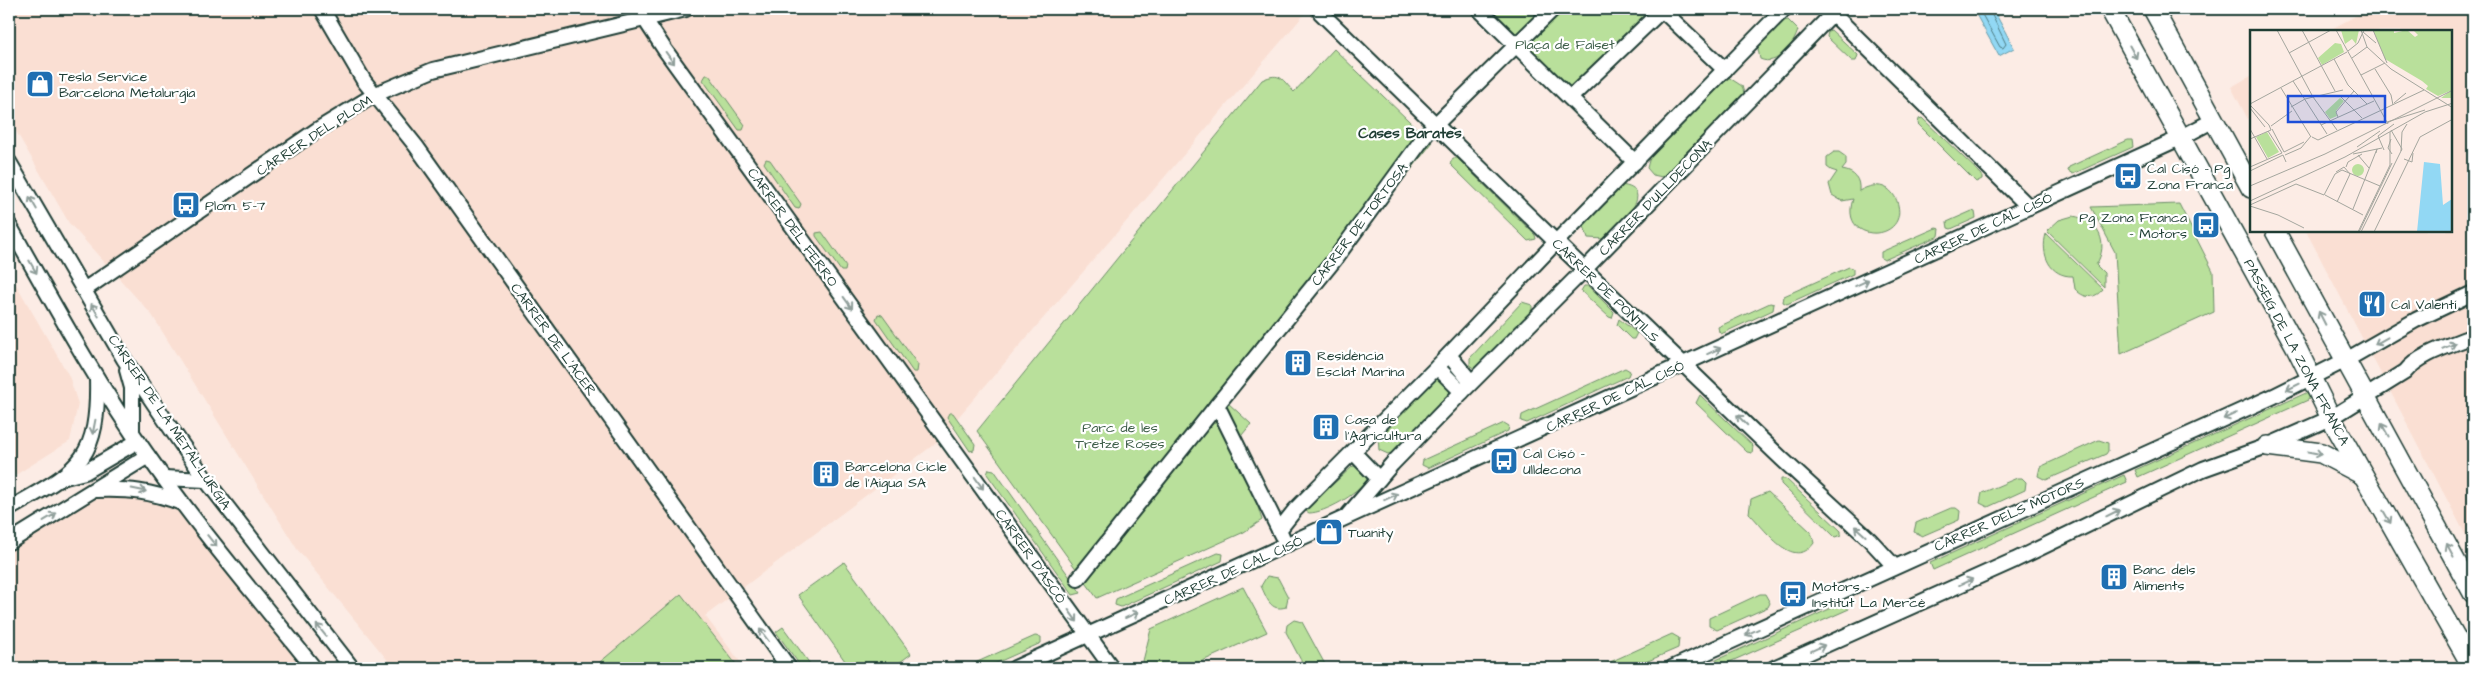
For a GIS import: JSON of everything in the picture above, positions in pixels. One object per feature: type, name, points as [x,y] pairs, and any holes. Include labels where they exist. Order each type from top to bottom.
[{"type":"main road","name":"PASSEIG DE LA ZONA FRANCA","points":[[2110,9],[2312,378],[2331,418],[2473,668]]},
{"type":"main road","points":[[2153,9],[2250,186]]},
{"type":"main road","points":[[2276,232],[2473,593]]},
{"type":"main road","points":[[2267,446],[2321,453],[2363,475]]},
{"type":"street","name":"CARRER DE L'ACER","points":[[322,9],[364,81],[427,162],[739,601],[789,668]]},
{"type":"street","name":"CARRER DEL PLOM","points":[[84,290],[317,130],[376,94],[433,70],[640,13],[686,9]]},
{"type":"street","points":[[1479,9],[1635,162]]},
{"type":"street","name":"CARRER DE TORTOSA","points":[[1078,579],[1335,259],[1436,123],[1553,9]]},
{"type":"street","points":[[1570,98],[1662,9],[1725,70]]},
{"type":"street","points":[[1279,530],[1295,510],[1449,355],[1556,242],[1784,9]]},
{"type":"street","name":"CARRER DE PONTILS","points":[[1322,10],[1556,242],[1683,365],[1870,540],[1894,566]]},
{"type":"street","points":[[1833,10],[2029,207]]},
{"type":"street","name":"CARRER D'ULLDECONA","points":[[1344,519],[1466,387],[1585,269],[1833,10]]},
{"type":"street","name":"CARRER DEL FERRO","points":[[640,13],[951,444]]},
{"type":"street","name":"CARRER DE CAL CISÓ","points":[[1014,668],[2029,207],[2180,138],[2214,120]]},
{"type":"street","name":"CARRER DE LA METAL·LÚRGIA","points":[[9,162],[124,359],[206,480],[352,668]]},
{"type":"street","points":[[9,224],[97,379],[148,456],[182,503],[314,668]]},
{"type":"street","name":"CARRER DELS MOTORS","points":[[1672,668],[2312,378],[2416,320],[2473,292]]},
{"type":"street","points":[[1774,668],[2015,560],[2203,469],[2267,446],[2331,418],[2405,372],[2410,366],[2473,336]]},
{"type":"street","points":[[1449,355],[1466,387]]},
{"type":"street","points":[[124,359],[132,388],[135,436]]},
{"type":"street","points":[[1437,367],[1466,387]]},
{"type":"street","points":[[64,478],[85,456],[93,435],[98,409],[97,379]]},
{"type":"street","points":[[1217,406],[1287,545]]},
{"type":"street","points":[[9,509],[64,478],[85,472],[135,436]]},
{"type":"street","name":"CARRER D'ASCÓ","points":[[951,444],[1112,668]]},
{"type":"street","points":[[1353,452],[1379,480]]},
{"type":"street","points":[[9,542],[95,490],[135,462],[148,456]]},
{"type":"street","points":[[164,478],[206,480]]},
{"type":"street","points":[[95,490],[131,489],[155,493],[182,503]]},
{"type":"shaded area","points":[[9,9],[1309,9],[936,443],[705,616],[745,668],[394,668],[297,549],[152,315],[69,223],[9,119]]},
{"type":"shaded area","points":[[2368,9],[2473,9],[2473,549],[2307,232],[2452,232],[2452,30],[2330,30]]},
{"type":"shaded area","points":[[2250,77],[2250,123],[2231,87]]},
{"type":"shaded area","points":[[9,272],[69,376],[78,404],[70,441],[9,479]]},
{"type":"shaded area","points":[[95,490],[182,503],[306,668],[9,668],[9,542]]},
{"type":"green space","name":"Plaça de Falset","points":[[1479,9],[1650,9],[1565,93]]},
{"type":"green space","points":[[1788,20],[1798,30],[1789,48],[1773,60],[1766,61],[1760,59],[1757,44],[1782,21]]},
{"type":"green space","points":[[1831,30],[1858,55],[1856,61],[1852,61],[1827,37],[1828,31]]},
{"type":"green space","name":"Parc de les Tretze Roses","points":[[1334,49],[1432,143],[1228,403],[1251,424],[1237,441],[1262,520],[1244,532],[1097,598],[977,431],[1262,80],[1273,76],[1281,78],[1294,92]]},
{"type":"green space","points":[[706,75],[709,75],[745,125],[743,130],[739,130],[703,80]]},
{"type":"green space","points":[[1728,77],[1742,86],[1744,93],[1662,177],[1653,175],[1647,168],[1651,153],[1720,81]]},
{"type":"green space","points":[[1922,118],[1982,175],[1982,179],[1976,182],[1918,124],[1919,119]]},
{"type":"green space","points":[[2128,140],[2132,140],[2133,147],[2073,174],[2068,171],[2069,167]]},
{"type":"green space","points":[[1834,152],[1839,152],[1846,157],[1846,165],[1842,170],[1850,172],[1856,177],[1859,183],[1859,191],[1877,186],[1888,189],[1893,194],[1898,205],[1898,217],[1893,226],[1884,232],[1873,233],[1863,231],[1855,224],[1851,214],[1853,199],[1842,201],[1832,195],[1829,184],[1837,172],[1827,167],[1827,157]]},
{"type":"green space","points":[[1453,158],[1457,158],[1535,235],[1536,239],[1528,241],[1450,164]]},
{"type":"green space","points":[[766,159],[770,160],[801,204],[799,209],[795,208],[764,163]]},
{"type":"green space","points":[[1620,185],[1632,188],[1636,194],[1636,201],[1632,209],[1605,239],[1588,238],[1583,223]]},
{"type":"green space","points":[[2179,204],[2213,271],[2214,312],[2121,354],[2115,252],[2091,207]]},
{"type":"green space","points":[[1972,211],[1975,212],[1976,218],[1951,229],[1948,228],[1947,222]]},
{"type":"green space","points":[[2073,216],[2089,222],[2099,234],[2102,249],[2096,265],[2104,273],[2104,287],[2047,231],[2059,220]]},
{"type":"green space","points":[[1936,228],[1940,229],[1939,236],[1884,260],[1881,258],[1881,252]]},
{"type":"green space","points":[[822,232],[846,266],[845,271],[841,271],[816,236],[816,233]]},
{"type":"green space","points":[[2046,234],[2103,289],[2100,293],[2092,296],[2081,294],[2075,289],[2073,276],[2058,273],[2053,268],[2044,249]]},
{"type":"green space","points":[[1849,267],[1853,268],[1853,274],[1787,304],[1783,302],[1784,296]]},
{"type":"green space","points":[[1584,286],[1588,286],[1614,312],[1612,318],[1581,291]]},
{"type":"green space","points":[[1522,302],[1532,305],[1532,312],[1479,366],[1474,368],[1470,366],[1470,358]]},
{"type":"green space","points":[[1770,303],[1774,304],[1773,310],[1721,334],[1719,332],[1718,327]]},
{"type":"green space","points":[[878,314],[882,315],[918,365],[917,372],[913,372],[876,319]]},
{"type":"green space","points":[[1619,319],[1637,333],[1634,339],[1631,339],[1617,325]]},
{"type":"green space","points":[[1625,368],[1630,371],[1628,376],[1527,423],[1521,421],[1522,415]]},
{"type":"green space","points":[[1432,379],[1439,379],[1447,385],[1450,392],[1449,399],[1396,452],[1388,454],[1379,450],[1378,437]]},
{"type":"green space","points":[[2306,393],[2310,397],[2308,400],[2138,477],[2135,470]]},
{"type":"green space","points":[[1700,395],[1753,446],[1752,453],[1747,452],[1696,403]]},
{"type":"green space","points":[[949,413],[953,413],[975,444],[974,450],[970,451],[947,417]]},
{"type":"green space","points":[[1504,423],[1509,426],[1508,431],[1428,468],[1422,465],[1423,460]]},
{"type":"green space","points":[[2099,440],[2108,443],[2106,454],[2046,480],[2038,476],[2040,467]]},
{"type":"green space","points":[[1353,466],[1363,470],[1367,480],[1363,485],[1349,497],[1324,510],[1309,513],[1306,511],[1308,507]]},
{"type":"green space","points":[[989,469],[994,470],[1081,593],[1073,595],[987,474]]},
{"type":"green space","points":[[2124,475],[2127,482],[1933,570],[1930,563]]},
{"type":"green space","points":[[2017,478],[2022,478],[2026,482],[2025,490],[1988,507],[1980,503],[1982,493]]},
{"type":"green space","points":[[1781,479],[1786,479],[1841,531],[1841,535],[1835,537],[1781,484]]},
{"type":"green space","points":[[1768,492],[1811,532],[1814,543],[1806,551],[1797,553],[1780,545],[1749,513],[1751,499]]},
{"type":"green space","points":[[1951,508],[1956,508],[1960,511],[1959,520],[1922,536],[1914,532],[1916,523]]},
{"type":"green space","points":[[1218,553],[1223,554],[1222,561],[1121,607],[1115,605],[1116,599]]},
{"type":"green space","points":[[844,562],[911,654],[892,668],[850,668],[798,595]]},
{"type":"green space","points":[[1267,576],[1278,578],[1288,597],[1286,607],[1276,608],[1267,599],[1261,586]]},
{"type":"green space","points":[[1243,587],[1267,632],[1187,668],[1149,668],[1143,661],[1151,629]]},
{"type":"green space","points":[[681,594],[739,668],[593,668]]},
{"type":"green space","points":[[1760,594],[1765,594],[1770,603],[1768,607],[1717,630],[1709,626],[1709,618]]},
{"type":"green space","points":[[1845,602],[1849,609],[1716,668],[1707,668],[1705,665]]},
{"type":"green space","points":[[1294,620],[1302,622],[1327,668],[1305,668],[1286,632],[1287,625]]},
{"type":"green space","points":[[783,627],[813,668],[802,668],[776,632]]},
{"type":"green space","points":[[1672,634],[1679,638],[1678,648],[1632,668],[1597,668]]},
{"type":"green space","points":[[1035,636],[1041,637],[1041,643],[985,668],[964,668]]},
{"type":"water","points":[[1973,9],[1993,9],[2014,48],[1999,56]]},
{"type":"place","name":"Tesla Service Barcelona Metalurgia","points":[[40,84]]},
{"type":"place","name":"Cal Cisó - Pg Zona Franca","points":[[2128,176]]},
{"type":"place","name":"Plom. 5-7","points":[[186,205]]},
{"type":"place","name":"Pg Zona Franca - Motors","points":[[2206,225]]},
{"type":"place","name":"Cal Valentí","points":[[2372,304]]},
{"type":"place","name":"Residència Esclat Marina","points":[[1298,363]]},
{"type":"place","name":"Casa de l'Agricultura","points":[[1326,427]]},
{"type":"place","name":"Cal Cisó - Ulldecona","points":[[1504,461]]},
{"type":"place","name":"Barcelona Cicle de l'Aigua SA","points":[[826,474]]},
{"type":"place","name":"Tuanity","points":[[1329,532]]},
{"type":"place","name":"Banc dels Aliments","points":[[2114,577]]},
{"type":"place","name":"Motors - Institut La Mercè","points":[[1793,594]]},
{"type":"district","name":"Cases Barates","points":[[1410,133]]}]
